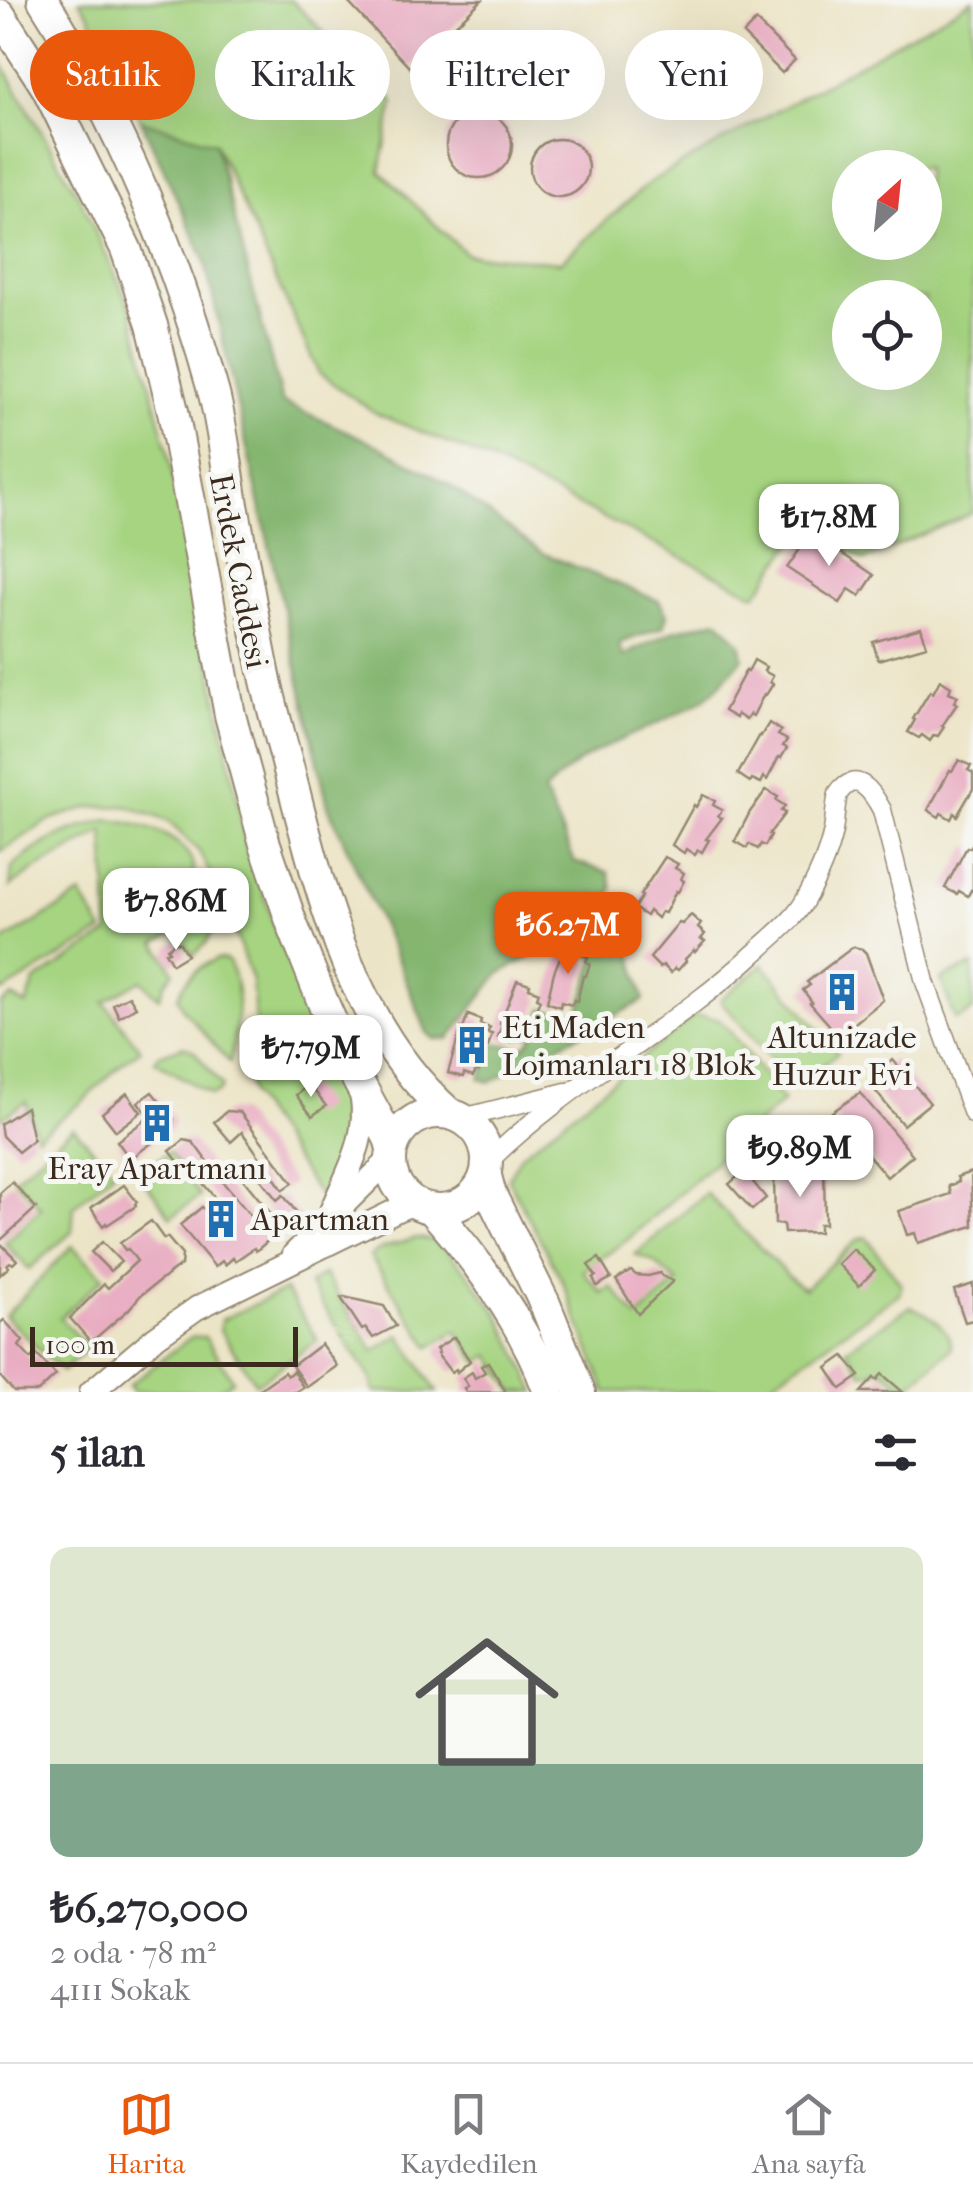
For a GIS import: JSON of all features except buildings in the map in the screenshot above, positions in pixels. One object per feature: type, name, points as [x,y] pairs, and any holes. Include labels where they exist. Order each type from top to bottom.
[{"type":"main road","name":"Erdek Caddesi","points":[[44,0],[87,73],[181,286],[215,397],[266,678],[308,847],[337,940],[374,1021],[428,1094],[456,1116]]},
{"type":"main road","name":"Erdek Caddesi","points":[[0,14],[47,88],[126,249],[147,310],[173,411],[230,715],[260,826],[292,924],[358,1081],[389,1138],[391,1153]]},
{"type":"main road","points":[[549,1392],[520,1330],[490,1280],[423,1206],[406,1196],[394,1179],[391,1153],[397,1137],[414,1119],[438,1112],[456,1116],[482,1137],[491,1194],[546,1304],[580,1392]]},
{"type":"main road","points":[[423,1206],[454,1207],[465,1202],[481,1186],[487,1169]]},
{"type":"street","points":[[487,1169],[513,1137],[722,983],[787,923],[802,904],[821,866],[832,834],[838,794],[852,782],[862,784],[870,792],[883,814],[925,982],[973,1114]]},
{"type":"street","points":[[326,1222],[364,1128],[358,1081]]},
{"type":"street","points":[[456,1116],[572,1090]]},
{"type":"street","points":[[282,1266],[391,1153]]},
{"type":"street","points":[[92,1392],[178,1320],[282,1266],[423,1206]]},
{"type":"green space","points":[[79,0],[291,0],[322,30],[215,30],[215,120],[390,120],[390,97],[394,101],[380,171],[466,254],[560,262],[650,182],[973,0],[973,513],[864,560],[806,523],[756,595],[487,459],[377,414],[319,374],[215,143],[141,120],[195,120],[195,30],[96,30]]},
{"type":"green space","points":[[0,60],[30,112],[30,120],[35,120],[81,200],[131,309],[168,451],[246,843],[279,939],[343,1078],[350,1143],[320,1197],[251,1095],[246,1070],[256,1030],[252,981],[224,900],[198,850],[168,821],[127,806],[90,807],[51,819],[0,852]]},
{"type":"green space","points":[[141,120],[215,143],[282,402],[373,443],[447,483],[542,553],[659,601],[667,615],[663,627],[620,643],[623,656],[673,631],[718,620],[740,643],[743,658],[705,698],[579,762],[544,792],[575,862],[608,872],[613,888],[596,921],[499,974],[449,1039],[434,1039],[427,1033],[328,806],[204,258]]},
{"type":"green space","points":[[109,820],[156,831],[186,852],[193,867],[197,902],[212,930],[194,955],[175,933],[156,943],[174,972],[159,998],[141,980],[104,1002],[141,1050],[37,1136],[26,1102],[0,1119],[0,1004],[12,997],[26,1005],[35,981],[109,933],[104,831],[10,887],[12,867],[57,837]]},
{"type":"green space","points":[[81,895],[103,931],[2,992],[0,943]]},
{"type":"green space","points":[[618,929],[629,945],[644,1000],[490,1082],[480,1079],[494,1043],[523,1048],[531,1040],[543,1009],[579,1011],[595,960],[578,939]]},
{"type":"green space","points":[[217,959],[229,962],[236,987],[230,1063],[183,1009],[178,997],[193,974]]},
{"type":"green space","points":[[763,964],[838,1053],[796,1088],[720,1000]]},
{"type":"green space","points":[[973,965],[973,1011],[955,1020],[941,979]]},
{"type":"green space","points":[[695,1015],[718,1019],[783,1101],[627,1240],[583,1271],[602,1293],[611,1286],[637,1318],[678,1282],[651,1260],[635,1255],[706,1193],[804,1289],[857,1240],[866,1237],[901,1284],[900,1293],[758,1392],[606,1392],[563,1282],[508,1179],[522,1154]]},
{"type":"green space","points":[[184,1046],[194,1051],[222,1086],[219,1092],[211,1095],[155,1061],[159,1055]]},
{"type":"green space","points":[[73,1127],[114,1172],[74,1206],[72,1232],[29,1269],[5,1243],[41,1208],[14,1179]]},
{"type":"green space","points":[[169,1152],[200,1196],[171,1217],[139,1174]]},
{"type":"green space","points":[[416,1238],[442,1246],[466,1271],[499,1315],[536,1392],[514,1392],[490,1355],[478,1362],[456,1331],[430,1347],[370,1256]]},
{"type":"green space","points":[[72,1246],[104,1277],[60,1318],[88,1348],[62,1372],[5,1316]]},
{"type":"green space","points":[[324,1274],[374,1351],[400,1335],[437,1392],[374,1392],[371,1379],[309,1284]]},
{"type":"green space","points":[[285,1290],[318,1340],[256,1384],[220,1330],[221,1320]]},
{"type":"green space","points":[[910,1307],[937,1322],[952,1348],[907,1388],[882,1369],[863,1374],[846,1349]]},
{"type":"green space","points":[[191,1337],[205,1337],[233,1380],[217,1392],[134,1392],[129,1385]]},
{"type":"place","name":"Altunizade Huzur Evi","points":[[842,992]]},
{"type":"place","name":"Eti Maden Lojmanları 18 Blok","points":[[472,1045]]},
{"type":"place","name":"Eray Apartmanı","points":[[157,1123]]},
{"type":"place","name":"Apartman","points":[[221,1219]]}]
